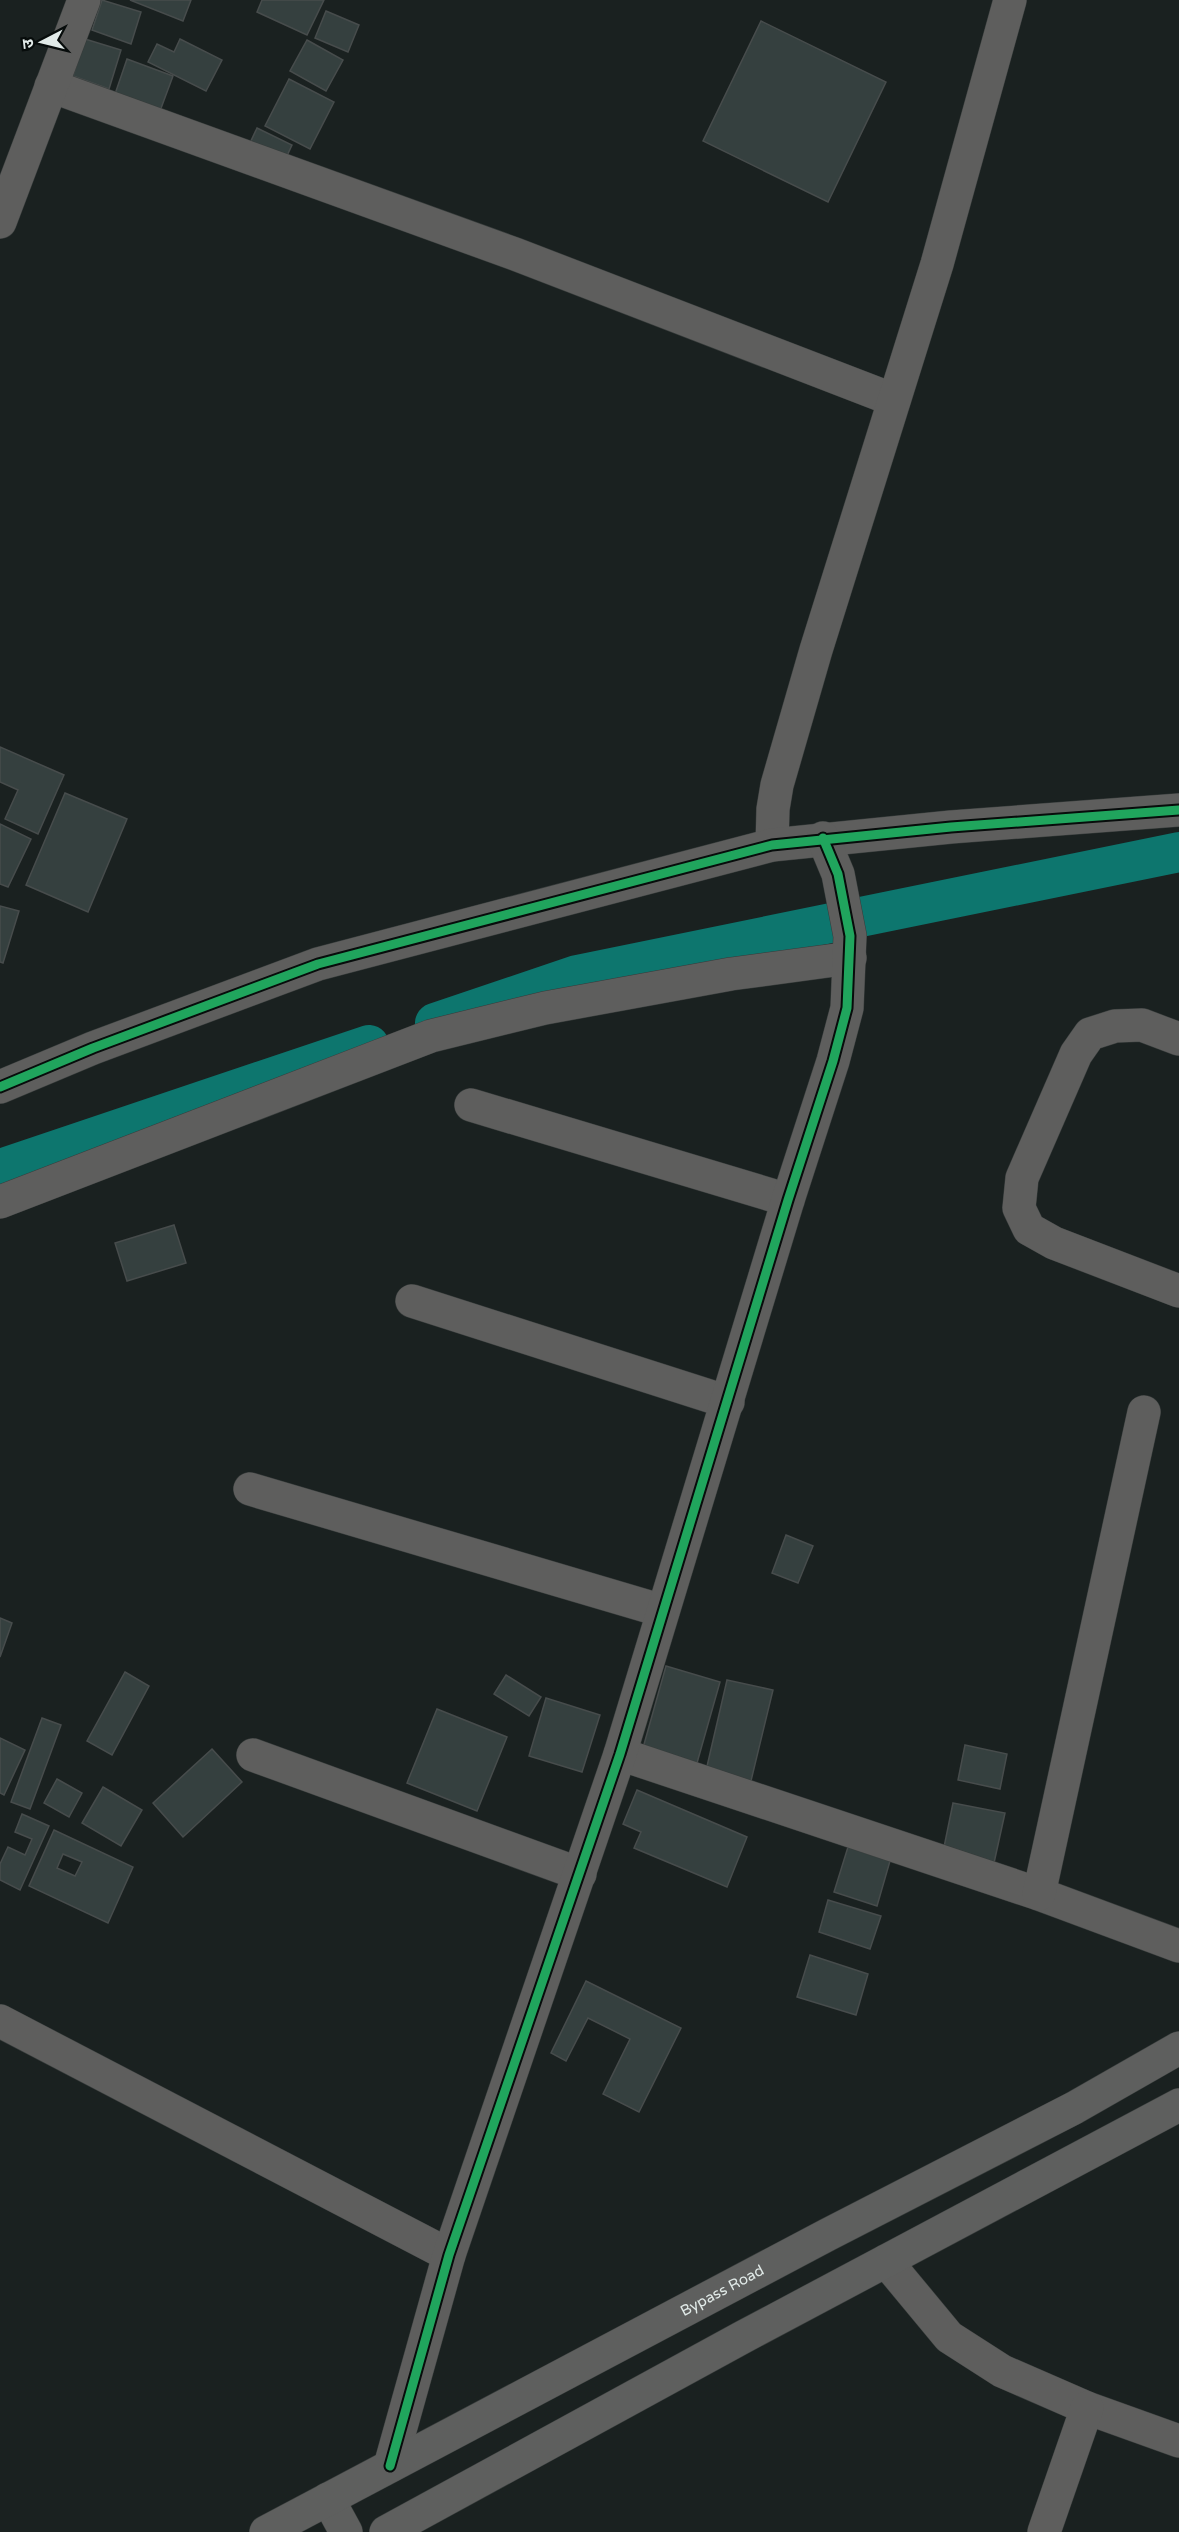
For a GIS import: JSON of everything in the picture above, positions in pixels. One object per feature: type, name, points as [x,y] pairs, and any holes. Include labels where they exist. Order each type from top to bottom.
[{"type":"main road","name":"Bypass Road","points":[[266,2532],[817,2240],[1074,2108],[1179,2048]]},
{"type":"main road","points":[[386,2532],[1179,2105]]},
{"type":"main road","points":[[328,2499],[346,2532]]},
{"type":"street","points":[[0,222],[84,0]]},
{"type":"street","points":[[772,845],[773,809],[777,785],[816,650],[937,264],[1010,0]]},
{"type":"street","points":[[51,86],[516,254],[894,400]]},
{"type":"street","points":[[0,1087],[93,1048],[318,964],[772,845],[823,838],[1179,810]]},
{"type":"street","points":[[390,2466],[449,2255],[620,1754],[848,1008],[850,947],[838,874],[823,838]]},
{"type":"street","points":[[0,1202],[431,1036],[545,1008],[731,974],[850,947]]},
{"type":"street","points":[[1179,1039],[1142,1025],[1115,1026],[1090,1034],[1076,1054],[1022,1178],[1019,1208],[1029,1229],[1054,1244],[1179,1291]]},
{"type":"street","points":[[471,1106],[788,1200]]},
{"type":"street","points":[[412,1301],[728,1402]]},
{"type":"street","points":[[1039,1894],[1144,1412]]},
{"type":"street","points":[[250,1489],[663,1611]]},
{"type":"street","points":[[620,1754],[1039,1894],[1179,1946]]},
{"type":"street","points":[[253,1755],[580,1874]]},
{"type":"street","points":[[0,2021],[449,2255]]},
{"type":"street","points":[[886,2261],[948,2337],[1002,2371],[1087,2408],[1179,2441]]},
{"type":"street","points":[[1044,2532],[1087,2408]]},
{"type":"building","points":[[102,0],[141,12],[131,44],[92,30]]},
{"type":"building","points":[[130,0],[191,0],[183,21]]},
{"type":"building","points":[[262,0],[324,0],[307,35],[257,12]]},
{"type":"building","points":[[326,11],[359,25],[348,52],[315,38]]},
{"type":"building","points":[[761,21],[886,82],[828,202],[703,141]]},
{"type":"building","points":[[85,39],[121,50],[109,89],[73,76]]},
{"type":"building","points":[[180,39],[222,60],[206,91],[148,62],[157,44],[174,52]]},
{"type":"building","points":[[307,40],[343,60],[326,91],[290,71]]},
{"type":"building","points":[[127,59],[173,76],[160,111],[115,94]]},
{"type":"building","points":[[289,79],[334,102],[310,149],[265,126]]},
{"type":"building","points":[[257,128],[292,145],[285,160],[250,143]]},
{"type":"building","points":[[0,747],[64,775],[38,834],[5,819],[18,790],[0,782]]},
{"type":"building","points":[[65,793],[127,819],[88,912],[26,885]]},
{"type":"building","points":[[0,824],[31,839],[8,887],[0,884]]},
{"type":"building","points":[[0,906],[19,911],[3,963],[0,962]]},
{"type":"building","points":[[174,1225],[186,1263],[127,1281],[115,1243]]},
{"type":"building","points":[[786,1535],[813,1546],[798,1583],[772,1573]]},
{"type":"building","points":[[0,1618],[12,1623],[0,1657]]},
{"type":"building","points":[[666,1666],[720,1682],[695,1770],[641,1755]]},
{"type":"building","points":[[125,1672],[149,1686],[112,1755],[87,1741]]},
{"type":"building","points":[[506,1675],[541,1697],[529,1716],[494,1694]]},
{"type":"building","points":[[727,1680],[773,1690],[750,1785],[705,1775]]},
{"type":"building","points":[[546,1698],[600,1715],[582,1772],[529,1756]]},
{"type":"building","points":[[437,1709],[507,1737],[477,1811],[407,1783]]},
{"type":"building","points":[[42,1718],[61,1725],[30,1809],[11,1802]]},
{"type":"building","points":[[0,1738],[25,1750],[4,1795],[0,1793]]},
{"type":"building","points":[[965,1745],[1007,1754],[1000,1789],[958,1780]]},
{"type":"building","points":[[212,1749],[242,1782],[183,1837],[153,1803]]},
{"type":"building","points":[[57,1779],[82,1793],[69,1817],[44,1803]]},
{"type":"building","points":[[103,1787],[142,1810],[121,1846],[82,1823]]},
{"type":"building","points":[[637,1790],[747,1837],[727,1887],[634,1848],[641,1832],[623,1824]]},
{"type":"building","points":[[953,1803],[1005,1813],[994,1863],[943,1852]]},
{"type":"building","points":[[22,1814],[49,1826],[20,1890],[0,1880],[0,1864],[8,1847],[25,1855],[32,1839],[15,1832]]},
{"type":"building","points":[[54,1830],[133,1867],[108,1923],[29,1886]],"holes":[[[63,1854],[82,1862],[75,1876],[57,1868]]]},
{"type":"building","points":[[848,1847],[890,1861],[877,1906],[834,1892]]},
{"type":"building","points":[[828,1900],[881,1916],[870,1949],[819,1932]]},
{"type":"building","points":[[810,1955],[868,1974],[856,2015],[797,1997]]},
{"type":"building","points":[[586,1981],[681,2028],[639,2112],[603,2094],[630,2039],[588,2018],[566,2061],[551,2053]]},
{"type":"waterway","points":[[435,1023],[577,975],[1179,852]]},
{"type":"waterway","points":[[0,1169],[369,1045]]},
{"type":"cycle path","points":[[0,1087],[93,1048],[318,964],[772,845],[951,827],[1179,810]]},
{"type":"cycle path","points":[[390,2466],[449,2255],[620,1754],[788,1200],[833,1061],[847,1008],[850,936],[838,874],[823,838]]}]
